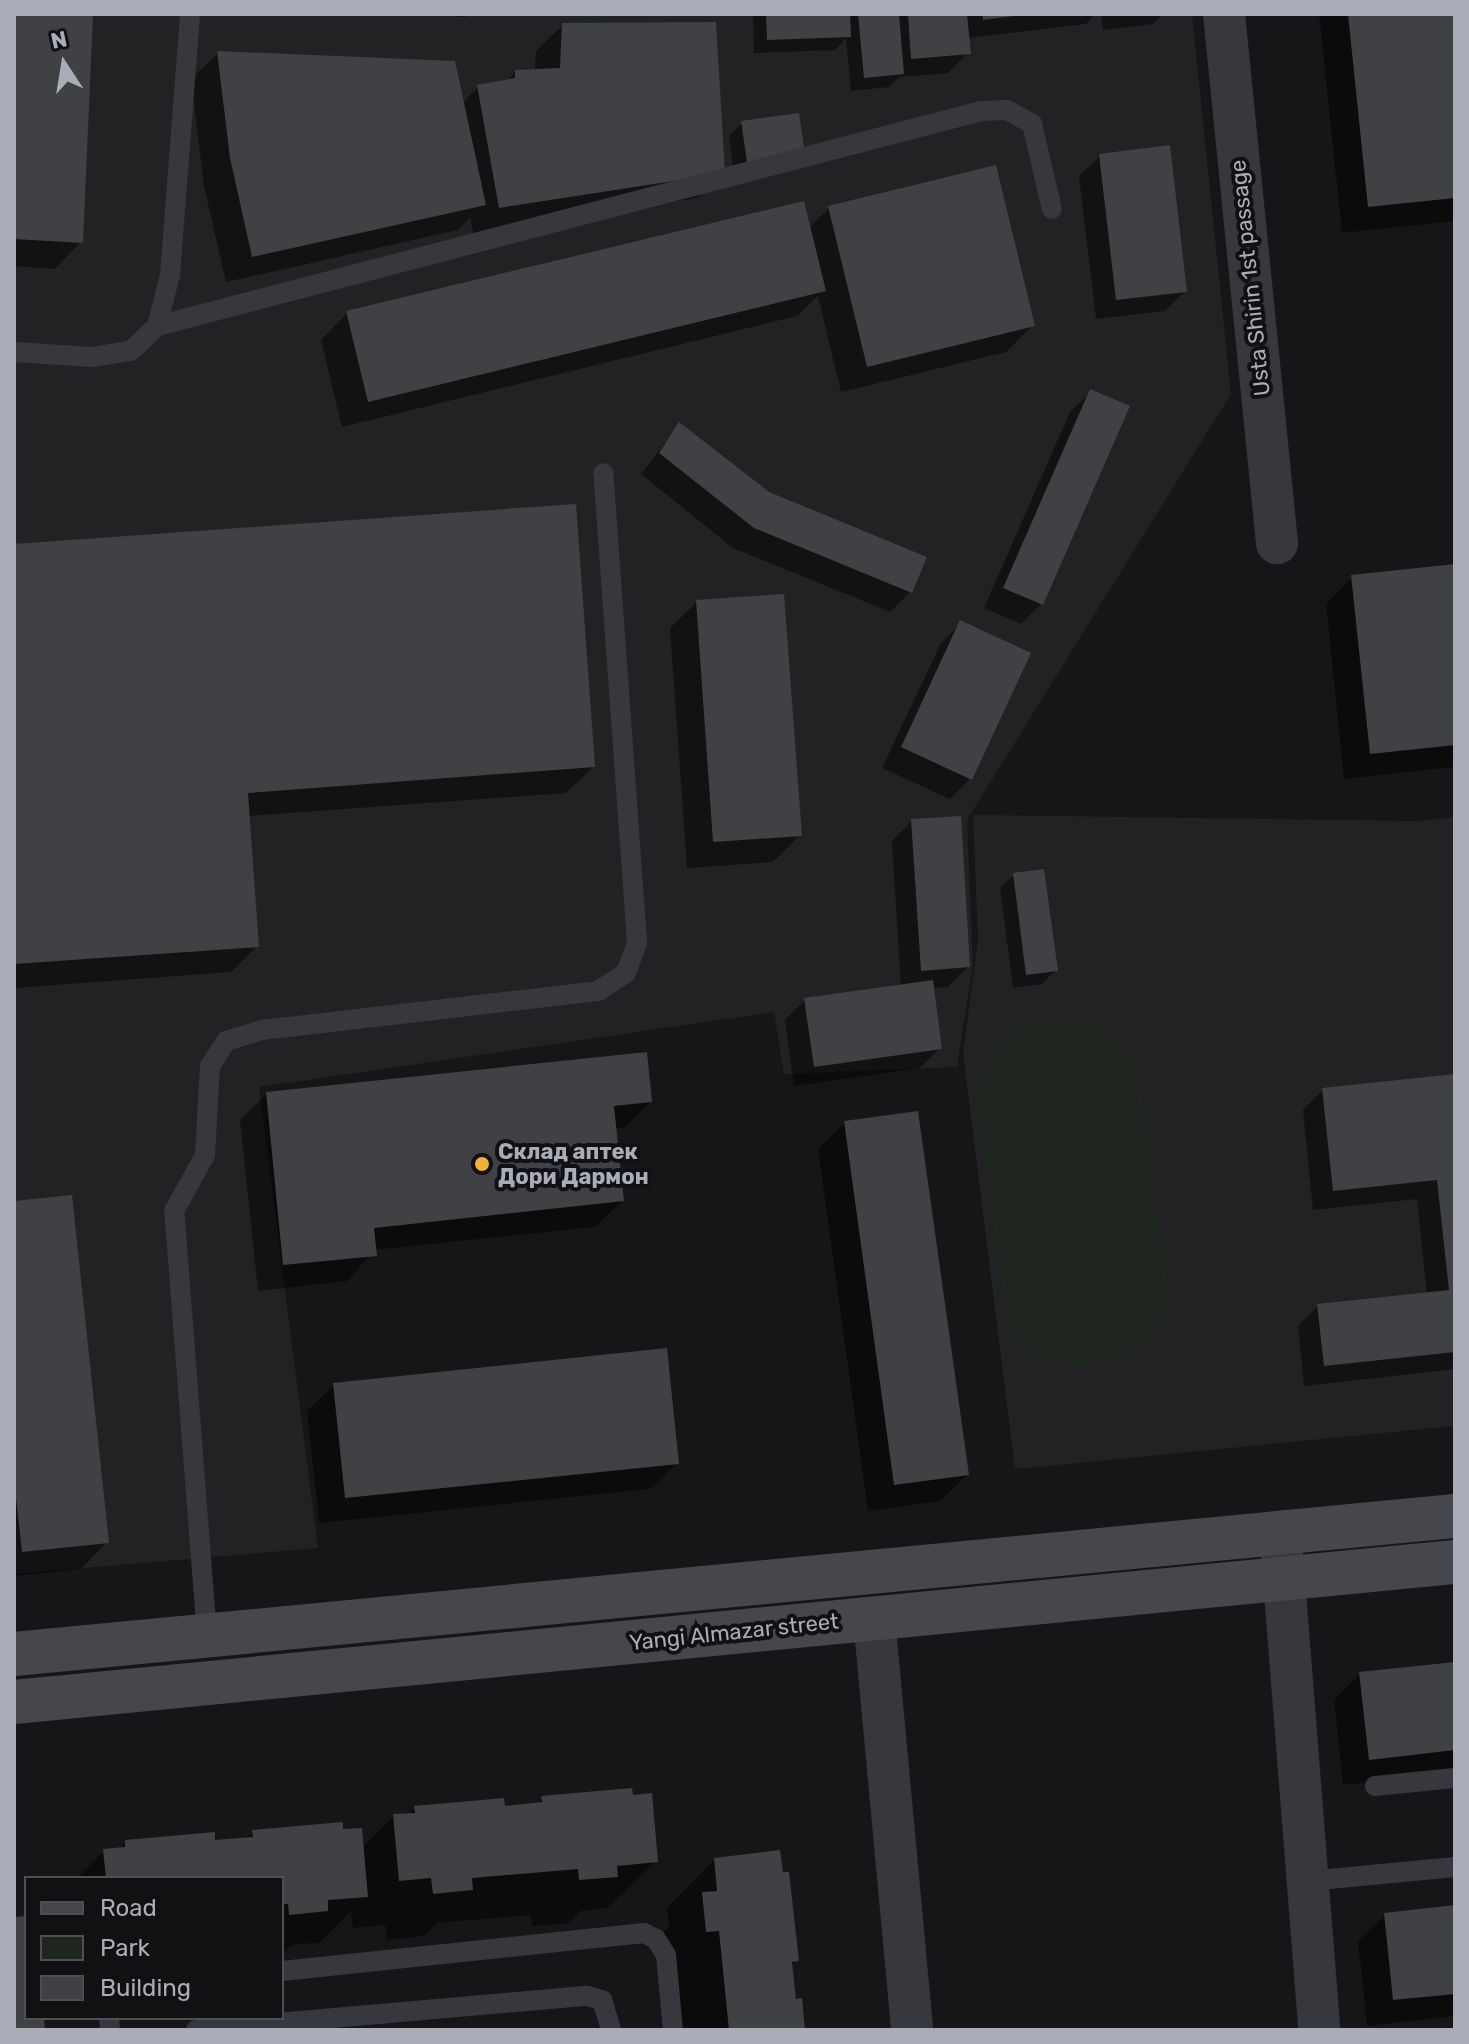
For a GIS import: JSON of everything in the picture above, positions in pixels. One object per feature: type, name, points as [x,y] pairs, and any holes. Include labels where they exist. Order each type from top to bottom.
[{"type":"main road","name":"Yangi Almazar street","points":[[14,1654],[1455,1516]]},
{"type":"main road","name":"Yangi Almazar street","points":[[14,1702],[1455,1562]]},
{"type":"street","name":"Usta Shirin 1st passage","points":[[1224,14],[1277,543]]},
{"type":"street","points":[[1281,1533],[1319,2030]]},
{"type":"street","points":[[874,1618],[912,2030]]},
{"type":"lane","points":[[157,326],[170,275],[190,14]]},
{"type":"lane","points":[[14,352],[92,357],[131,351],[157,326],[981,111],[1007,110],[1032,124],[1052,209]]},
{"type":"lane","points":[[207,1636],[174,1211],[205,1155],[210,1066],[226,1041],[262,1030],[598,991],[626,973],[630,963],[637,942],[603,473]]},
{"type":"lane","points":[[1375,1786],[1455,1778]]},
{"type":"lane","points":[[1308,1881],[1455,1867]]},
{"type":"lane","points":[[284,1971],[644,1933],[656,1939],[666,1955],[673,2030]]},
{"type":"lane","points":[[196,2030],[587,1996],[602,2000],[611,2030]]},
{"type":"shaded area","points":[[14,14],[1192,14],[1231,394],[967,820],[973,964],[957,1067],[784,1074],[774,1012],[259,1087],[318,1548],[14,1574]]},
{"type":"shaded area","points":[[973,815],[1418,821],[1455,817],[1455,1426],[1015,1469],[963,1053],[978,940]]},
{"type":"green space","points":[[1062,1018],[1095,1023],[1122,1040],[1139,1069],[1168,1282],[1163,1316],[1146,1343],[1117,1361],[1084,1368],[1050,1364],[1023,1346],[1005,1317],[977,1103],[982,1070],[999,1043],[1028,1025]]},
{"type":"building","points":[[14,14],[93,14],[83,243],[14,239]]},
{"type":"building","points":[[766,14],[850,14],[851,37],[767,40]]},
{"type":"building","points":[[858,14],[899,14],[904,74],[864,78]]},
{"type":"building","points":[[908,14],[967,14],[971,54],[911,59]]},
{"type":"building","points":[[983,14],[1014,14],[1014,16],[983,20]]},
{"type":"building","points":[[1348,14],[1455,14],[1455,198],[1368,207]]},
{"type":"building","points":[[716,22],[725,173],[499,208],[477,85],[515,78],[515,70],[560,68],[562,23]]},
{"type":"building","points":[[217,51],[455,61],[486,205],[252,257],[230,158]]},
{"type":"building","points":[[799,113],[805,154],[747,162],[741,121]]},
{"type":"building","points":[[1170,145],[1187,292],[1116,300],[1099,154]]},
{"type":"building","points":[[996,165],[1035,326],[867,367],[828,206]]},
{"type":"building","points":[[804,201],[826,291],[368,402],[346,311]]},
{"type":"building","points":[[1090,389],[1130,406],[1043,605],[1003,588]]},
{"type":"building","points":[[679,422],[769,492],[927,557],[912,593],[754,528],[659,453]]},
{"type":"building","points":[[576,504],[595,767],[248,793],[259,947],[14,964],[14,544]]},
{"type":"building","points":[[1455,564],[1455,745],[1370,754],[1351,575]]},
{"type":"building","points":[[784,594],[802,836],[713,842],[696,600]]},
{"type":"building","points":[[960,620],[1031,653],[972,780],[901,747]]},
{"type":"building","points":[[961,816],[970,967],[921,971],[911,819]]},
{"type":"building","points":[[1044,869],[1058,971],[1026,975],[1013,873]]},
{"type":"building","points":[[933,980],[942,1049],[814,1067],[804,998]]},
{"type":"building","points":[[647,1052],[652,1102],[614,1106],[624,1201],[374,1228],[377,1256],[283,1265],[266,1092]]},
{"type":"building","points":[[1455,1074],[1455,1352],[1324,1366],[1317,1304],[1449,1290],[1437,1180],[1333,1191],[1322,1088]]},
{"type":"building","points":[[918,1111],[969,1475],[894,1485],[844,1121]]},
{"type":"building","points":[[72,1195],[109,1543],[22,1552],[14,1480],[14,1201]]},
{"type":"building","points":[[667,1348],[679,1464],[345,1498],[333,1383]]},
{"type":"building","points":[[1455,1662],[1455,1750],[1369,1760],[1359,1672]]},
{"type":"building","points":[[632,1788],[633,1795],[652,1793],[658,1862],[617,1866],[618,1877],[579,1880],[578,1869],[472,1878],[473,1890],[433,1894],[431,1878],[399,1881],[393,1814],[415,1813],[414,1806],[504,1798],[505,1806],[542,1802],[541,1796]]},
{"type":"building","points":[[343,1822],[343,1829],[362,1828],[368,1897],[328,1900],[328,1911],[289,1915],[288,1904],[284,1904],[284,1876],[106,1876],[103,1849],[125,1847],[125,1840],[215,1832],[215,1840],[253,1837],[252,1830]]},
{"type":"building","points":[[780,1850],[783,1872],[789,1872],[799,1961],[792,1962],[796,1999],[802,1998],[805,2030],[729,2030],[719,1931],[706,1932],[702,1892],[717,1891],[714,1858]]},
{"type":"building","points":[[1455,1905],[1455,1994],[1393,2000],[1384,1913]]},
{"type":"building","points":[[24,1916],[24,2020],[44,2020],[45,2030],[14,2030],[14,1917]]},
{"type":"place","name":"Склад аптек Дори Дармон","points":[[482,1164]]}]
